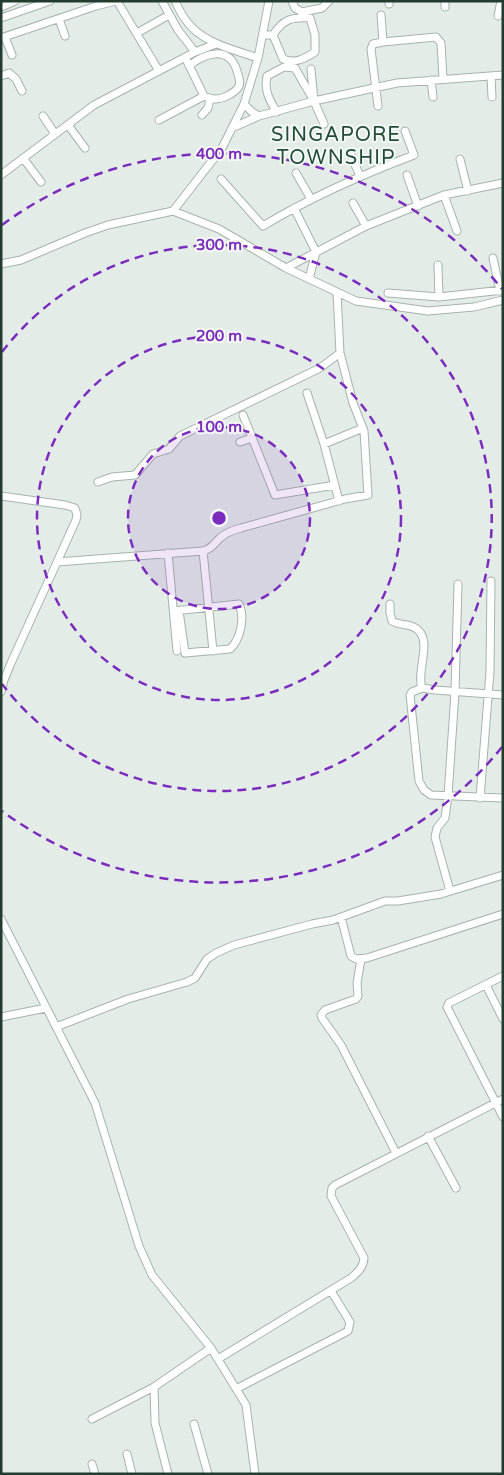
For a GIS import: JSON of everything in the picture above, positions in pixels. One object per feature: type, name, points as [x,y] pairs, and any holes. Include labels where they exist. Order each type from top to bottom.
[{"type":"street","points":[[1,7],[16,1]]},
{"type":"street","points":[[1,18],[50,1]]},
{"type":"street","points":[[12,55],[3,38],[116,1],[159,71]]},
{"type":"street","points":[[162,1],[169,15],[195,52]]},
{"type":"street","points":[[175,1],[185,20],[200,35],[216,44],[258,58]]},
{"type":"street","points":[[172,211],[222,148],[244,104],[258,58],[269,1]]},
{"type":"street","points":[[292,1],[295,8],[302,12],[322,8],[329,1]]},
{"type":"street","points":[[498,16],[500,1]]},
{"type":"street","points":[[137,33],[169,15]]},
{"type":"street","points":[[381,16],[383,42]]},
{"type":"street","points":[[298,17],[310,18],[315,35],[315,52],[304,59],[290,62],[283,59],[273,35],[281,24],[288,20],[298,17]]},
{"type":"street","points":[[59,19],[65,36]]},
{"type":"street","points":[[263,35],[273,35]]},
{"type":"street","points":[[378,106],[371,46],[373,44],[436,37],[441,43],[443,79]]},
{"type":"street","points":[[1,175],[94,105],[195,52],[216,44]]},
{"type":"street","points":[[159,120],[207,98],[218,100],[232,93],[239,86],[240,79],[229,56],[220,53],[211,55],[189,66]]},
{"type":"street","points":[[185,57],[207,98],[206,111],[202,115]]},
{"type":"street","points":[[277,112],[271,103],[265,86],[267,76],[284,67],[295,68],[314,101],[324,124]]},
{"type":"street","points":[[311,69],[314,101]]},
{"type":"street","points":[[1,76],[9,73],[16,79],[22,91]]},
{"type":"street","points":[[232,128],[259,116],[376,87],[397,83],[503,75]]},
{"type":"street","points":[[491,76],[492,97]]},
{"type":"street","points":[[431,80],[433,97]]},
{"type":"street","points":[[244,104],[259,116]]},
{"type":"street","points":[[43,116],[56,134]]},
{"type":"street","points":[[68,124],[85,148]]},
{"type":"street","points":[[221,179],[263,226],[310,199],[360,176],[414,155],[405,131]]},
{"type":"street","points":[[350,153],[360,176]]},
{"type":"street","points":[[24,158],[41,182]]},
{"type":"street","points":[[460,159],[468,191]]},
{"type":"street","points":[[296,173],[310,199]]},
{"type":"street","points":[[407,175],[418,206]]},
{"type":"street","points":[[286,268],[366,226],[444,195],[503,184]]},
{"type":"street","points":[[444,195],[457,230]]},
{"type":"street","points":[[353,202],[366,226]]},
{"type":"street","points":[[294,208],[316,252],[309,279]]},
{"type":"street","points":[[1,264],[21,260],[108,225],[172,211],[219,229],[286,268],[356,301],[428,311],[474,307],[503,300]]},
{"type":"street","points":[[388,293],[439,297],[501,290],[494,258]]},
{"type":"street","points":[[438,265],[439,297]]},
{"type":"street","points":[[57,562],[203,552],[210,549],[230,531],[254,523],[368,494],[363,428],[353,403],[340,353],[337,292]]},
{"type":"street","points":[[98,482],[112,477],[135,474],[153,454],[169,449],[180,436],[320,368],[340,353]]},
{"type":"street","points":[[307,393],[324,444],[339,501]]},
{"type":"street","points":[[243,415],[275,495],[335,485]]},
{"type":"street","points":[[324,444],[363,428]]},
{"type":"street","points":[[240,442],[252,438]]},
{"type":"street","points":[[1,496],[65,505],[75,508],[77,514],[76,520],[11,663],[1,692]]},
{"type":"street","points":[[203,552],[213,651]]},
{"type":"street","points":[[168,554],[176,611],[184,653],[232,648],[241,631],[239,604],[176,611]]},
{"type":"street","points":[[480,798],[488,693],[492,581]]},
{"type":"street","points":[[450,891],[435,837],[437,828],[445,818],[448,796],[458,584]]},
{"type":"street","points":[[390,604],[392,621],[416,628],[422,636],[423,656],[420,682],[422,688]]},
{"type":"street","points":[[176,611],[177,651]]},
{"type":"street","points":[[503,695],[422,688],[412,692],[410,695],[419,781],[426,793],[431,795],[503,798]]},
{"type":"street","points":[[56,1027],[128,999],[187,982],[194,978],[207,959],[225,949],[341,917],[385,901],[420,898],[450,891],[503,874]]},
{"type":"street","points":[[341,917],[351,956],[356,959],[367,958],[503,914]]},
{"type":"street","points":[[1,919],[95,1103],[139,1246],[147,1265],[162,1288],[211,1348],[248,1410],[255,1474]]},
{"type":"street","points":[[361,958],[357,983],[358,996],[325,1010],[321,1015],[341,1045],[396,1153]]},
{"type":"street","points":[[503,976],[449,1002],[447,1007],[494,1103],[503,1117]]},
{"type":"street","points":[[486,985],[503,1019]]},
{"type":"street","points":[[1,1017],[46,1008]]},
{"type":"street","points":[[218,1359],[331,1291],[359,1271],[363,1265],[364,1258],[331,1196],[332,1188],[335,1185],[503,1099]]},
{"type":"street","points":[[428,1136],[456,1188]]},
{"type":"street","points":[[236,1389],[348,1331],[350,1322],[331,1291]]},
{"type":"street","points":[[92,1419],[154,1387],[211,1348]]},
{"type":"street","points":[[154,1387],[155,1420],[168,1474]]},
{"type":"street","points":[[194,1424],[208,1474]]},
{"type":"street","points":[[127,1454],[132,1474]]},
{"type":"street","points":[[92,1464],[95,1474]]},
{"type":"district","name":"SINGAPORE TOWNSHIP","points":[[336,146]]}]
